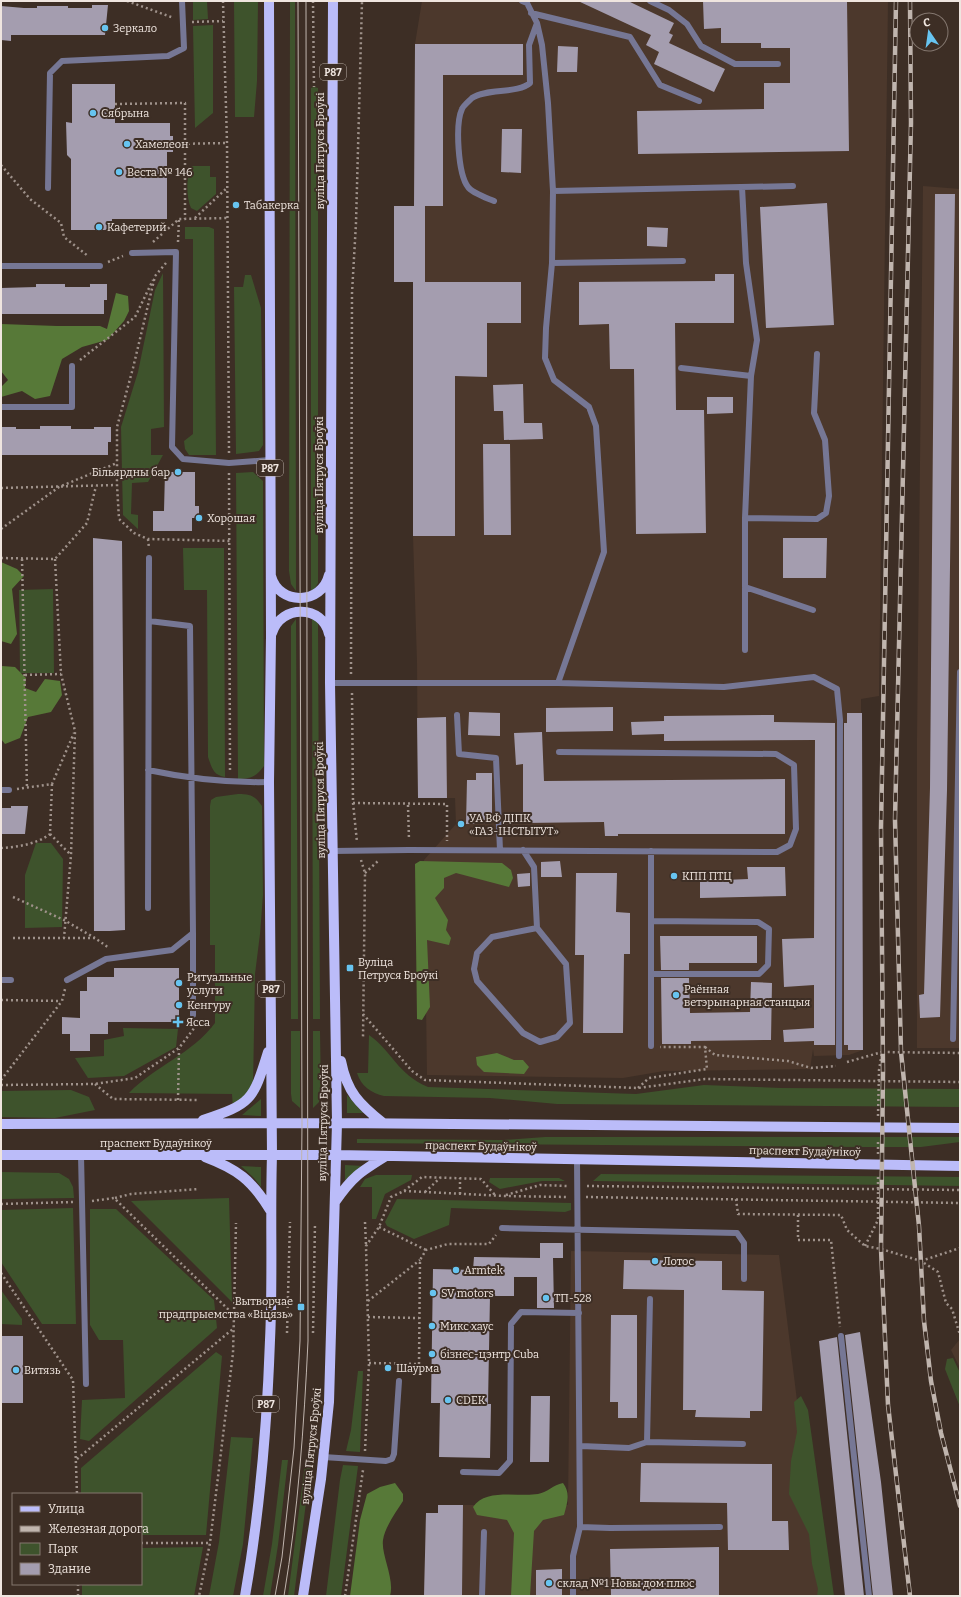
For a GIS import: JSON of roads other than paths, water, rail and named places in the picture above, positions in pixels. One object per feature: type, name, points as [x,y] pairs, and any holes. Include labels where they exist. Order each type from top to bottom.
[{"type":"main road","name":"Р87","points":[[245,1596],[252,1555],[263,1463],[270,1340],[272,1123],[269,782],[271,636],[269,1]]},
{"type":"main road","name":"вуліца Пятруся Броўкі","points":[[303,1596],[323,1457],[329,1394],[337,1123],[330,683],[333,1]]},
{"type":"main road","points":[[270,572],[272,580],[281,592],[288,596],[303,599],[322,590],[329,578],[330,571]]},
{"type":"main road","points":[[271,636],[273,629],[282,618],[296,612],[303,611],[319,617],[328,630],[330,638]]},
{"type":"main road","points":[[336,1040],[345,1080],[355,1096],[368,1111],[383,1123]]},
{"type":"main road","points":[[193,1123],[234,1109],[249,1098],[261,1076],[271,1043]]},
{"type":"main road","name":"праспект Будаўнікоў","points":[[1,1124],[383,1123],[960,1128]]},
{"type":"main road","points":[[199,1154],[230,1166],[260,1194],[270,1210]]},
{"type":"main road","name":"праспект Будаўнікоў","points":[[1,1155],[335,1155],[960,1166]]},
{"type":"main road","points":[[335,1203],[358,1173],[386,1156]]},
{"type":"lane","points":[[48,188],[50,73],[62,61],[168,56],[184,48],[182,1]]},
{"type":"lane","points":[[522,1],[526,3],[537,23],[542,45],[548,103],[553,191],[552,263],[546,328],[545,358],[554,380],[589,407],[596,426],[604,552],[558,683]]},
{"type":"lane","points":[[650,1],[669,10],[687,24],[701,46],[735,64],[778,64]]},
{"type":"lane","points":[[531,13],[630,37],[660,85],[699,101]]},
{"type":"lane","points":[[494,201],[468,188],[462,174],[458,128],[462,108],[474,97],[504,90],[525,88],[530,83],[529,45],[537,23]]},
{"type":"lane","points":[[553,191],[793,186]]},
{"type":"lane","points":[[742,187],[746,263],[758,340],[751,376],[745,518],[745,650]]},
{"type":"lane","points":[[132,253],[176,252],[172,447],[183,459],[229,463],[270,460]]},
{"type":"lane","points":[[552,263],[683,260]]},
{"type":"lane","points":[[1,266],[100,266]]},
{"type":"lane","points":[[745,518],[817,519],[826,513],[829,496],[825,440],[814,413],[817,354]]},
{"type":"lane","points":[[1,407],[72,407],[72,366]]},
{"type":"lane","points":[[681,368],[751,376]]},
{"type":"lane","points":[[148,908],[149,558]]},
{"type":"lane","points":[[745,587],[813,610]]},
{"type":"lane","points":[[149,621],[190,626],[193,1015]]},
{"type":"lane","points":[[953,1039],[960,739],[960,672]]},
{"type":"lane","points":[[330,683],[558,683],[724,687],[814,677],[837,689],[840,720],[840,1056]]},
{"type":"lane","points":[[457,716],[459,754],[496,758],[500,850]]},
{"type":"lane","points":[[332,851],[523,850],[777,852],[790,845],[796,828],[794,766],[776,754],[559,752]]},
{"type":"lane","points":[[148,770],[191,779],[230,783],[269,782]]},
{"type":"lane","points":[[1,790],[9,790]]},
{"type":"lane","points":[[523,850],[534,867],[536,928],[566,964],[570,1023],[556,1037],[540,1042],[523,1033],[477,981],[474,969],[477,953],[492,937],[536,928]]},
{"type":"lane","points":[[651,851],[651,1046]]},
{"type":"lane","points":[[651,921],[758,922],[769,929],[768,964],[759,974],[651,974]]},
{"type":"lane","points":[[67,980],[106,959],[172,950],[193,933]]},
{"type":"lane","points":[[1,980],[11,980]]},
{"type":"lane","points":[[953,1018],[960,1018]]},
{"type":"lane","points":[[81,1155],[86,1384]]},
{"type":"lane","points":[[573,1596],[573,1556],[580,1527],[579,1230],[577,1159]]},
{"type":"lane","points":[[502,1228],[737,1233],[744,1242],[744,1279]]},
{"type":"lane","points":[[647,1442],[650,1299]]},
{"type":"lane","points":[[463,1472],[499,1473],[510,1461],[511,1324],[521,1312],[579,1313]]},
{"type":"lane","points":[[841,1336],[869,1596]]},
{"type":"lane","points":[[323,1457],[392,1459],[394,1454],[399,1381]]},
{"type":"lane","points":[[580,1446],[629,1448],[647,1442],[743,1444]]},
{"type":"lane","points":[[580,1527],[720,1527]]},
{"type":"lane","points":[[482,1596],[484,1532]]},
{"type":"tram line","points":[[275,1596],[282,1557],[294,1448],[300,1341],[302,1123],[298,1]]},
{"type":"tram line","points":[[284,1596],[300,1469],[308,1341],[306,1]]},
{"type":"railway","points":[[896,1],[881,828],[883,1070],[881,1249],[888,1405],[910,1596]]},
{"type":"railway","points":[[910,1],[911,123],[895,820],[901,1052],[919,1226],[924,1321],[931,1381],[941,1433],[960,1506]]},
{"type":"place","name":"Зеркало","points":[[105,28]]},
{"type":"place","name":"Сябрына","points":[[93,113]]},
{"type":"place","name":"Хамелеон","points":[[127,144]]},
{"type":"place","name":"Веста № 146","points":[[119,172]]},
{"type":"place","name":"Табакерка","points":[[236,205]]},
{"type":"place","name":"Кафетерий","points":[[99,227]]},
{"type":"place","name":"Більярдны бар","points":[[178,472]]},
{"type":"place","name":"Хорошая","points":[[199,518]]},
{"type":"place","name":"УА ВФ ДІПК «ГАЗ-ІНСТЫТУТ»","points":[[461,824]]},
{"type":"place","name":"КПП ПТЦ","points":[[674,876]]},
{"type":"place","name":"Вуліца Петруся Броўкі","points":[[350,968]]},
{"type":"place","name":"Ритуальные услуги","points":[[179,983]]},
{"type":"place","name":"Раённая ветэрынарная станцыя","points":[[676,995]]},
{"type":"place","name":"Кенгуру","points":[[179,1005]]},
{"type":"place","name":"Ясса","points":[[178,1022]]},
{"type":"place","name":"Лотос","points":[[655,1261]]},
{"type":"place","name":"Armtek","points":[[456,1270]]},
{"type":"place","name":"SV motors","points":[[433,1293]]},
{"type":"place","name":"ТП-528","points":[[546,1298]]},
{"type":"place","name":"Вытворчае прадпрыемства «Віцязь»","points":[[301,1307]]},
{"type":"place","name":"Микс хаус","points":[[432,1326]]},
{"type":"place","name":"бізнес-цэнтр Cuba","points":[[432,1354]]},
{"type":"place","name":"Шаурма","points":[[388,1368]]},
{"type":"place","name":"Витязь","points":[[16,1370]]},
{"type":"place","name":"CDEK","points":[[448,1400]]},
{"type":"place","name":"склад №1 Новы дом плюс","points":[[549,1583]]}]
